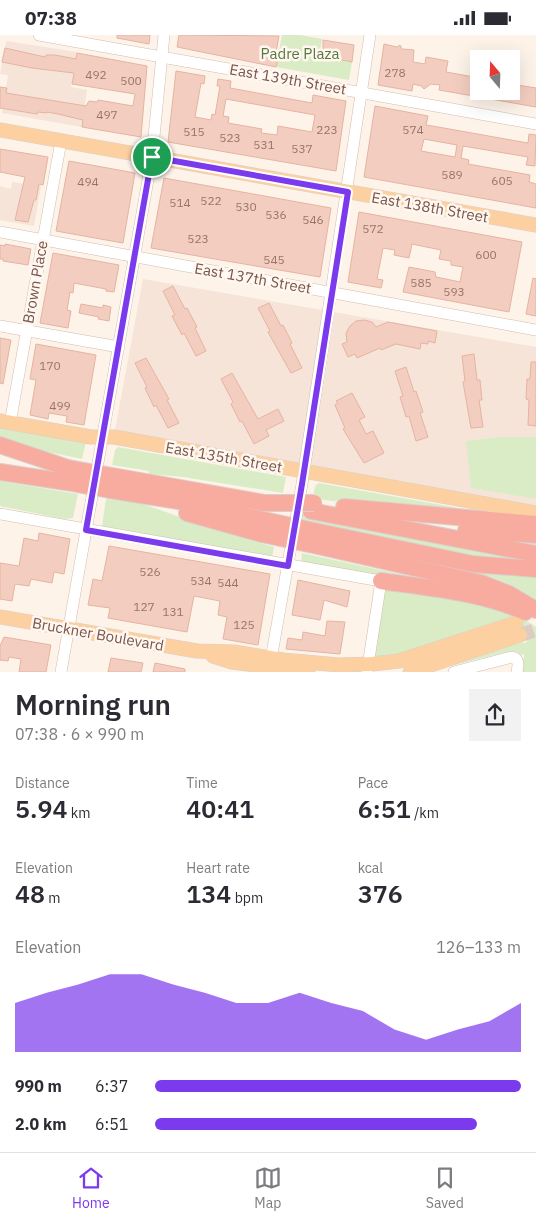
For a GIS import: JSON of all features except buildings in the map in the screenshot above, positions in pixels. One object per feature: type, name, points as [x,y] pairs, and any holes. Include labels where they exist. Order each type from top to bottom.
[{"type":"highway","points":[[0,445],[67,475]]},
{"type":"highway","points":[[0,455],[67,475],[111,483],[265,503],[536,523]]},
{"type":"highway","points":[[0,472],[67,475]]},
{"type":"highway","points":[[111,483],[138,495],[200,517],[263,527],[318,539],[481,583],[509,594],[536,610]]},
{"type":"highway","points":[[312,507],[349,518],[406,530],[515,541],[536,535]]},
{"type":"highway","points":[[318,539],[407,551],[474,564],[536,569]]},
{"type":"highway","points":[[515,541],[536,554]]},
{"type":"highway","points":[[381,581],[483,598],[509,606],[536,618]]},
{"type":"main road","name":"East 138th Street","points":[[0,130],[536,225]]},
{"type":"main road","name":"East 135th Street","points":[[5,422],[91,437],[114,437],[536,513]]},
{"type":"main road","name":"Bruckner Boulevard","points":[[0,617],[197,651],[232,662],[308,672]]},
{"type":"main road","name":"Bruckner Boulevard","points":[[270,666],[325,665],[367,668],[518,629],[410,672]]},
{"type":"street","name":"East 139th Street","points":[[40,35],[536,124]]},
{"type":"street","points":[[61,672],[152,157],[164,35]]},
{"type":"street","points":[[270,666],[304,472],[348,192],[370,35]]},
{"type":"street","name":"Brown Place","points":[[5,422],[27,331],[61,141]]},
{"type":"street","name":"East 137th Street","points":[[0,231],[536,330]]},
{"type":"street","points":[[0,326],[119,347]]},
{"type":"street","points":[[0,514],[381,581],[367,668]]},
{"type":"street","points":[[454,672],[512,657],[518,663],[517,672]]},
{"type":"shaded area","points":[[6,41],[77,52],[71,87],[87,90],[82,127],[2,113],[8,75],[0,74]]},
{"type":"shaded area","points":[[12,182],[41,186],[34,226],[0,220],[0,186],[11,189]]},
{"type":"shaded area","points":[[143,279],[536,347],[536,506],[115,430]]},
{"type":"green space","name":"Padre Plaza","points":[[282,35],[300,35],[322,39],[319,56],[352,62],[349,80],[276,67]]},
{"type":"green space","points":[[0,427],[86,442],[82,459],[48,452],[46,455],[0,441]]},
{"type":"green space","points":[[499,437],[536,437],[536,499],[471,488],[466,441]]},
{"type":"green space","points":[[118,447],[286,477],[283,493],[183,477],[149,474],[149,471],[112,465],[115,450]]},
{"type":"green space","points":[[0,481],[78,494],[73,518],[64,519],[0,506]]},
{"type":"green space","points":[[319,483],[470,510],[473,514],[313,498],[315,486]]},
{"type":"green space","points":[[106,499],[140,503],[220,531],[274,547],[272,557],[102,526]]},
{"type":"green space","points":[[294,513],[529,557],[530,541],[536,527],[536,601],[513,586],[491,577],[419,561],[292,518]]},
{"type":"green space","points":[[302,553],[468,589],[476,591],[301,563]]},
{"type":"green space","points":[[384,586],[456,595],[519,615],[411,652],[374,657]]},
{"type":"green space","points":[[521,617],[536,627],[536,672],[522,672],[524,654],[513,652],[506,652],[454,665],[522,642],[527,642],[519,620]]},
{"type":"tunnel","points":[[520,635],[536,630]]},
{"type":"route","points":[[152,157],[348,192],[288,566],[86,530],[152,157]]}]
